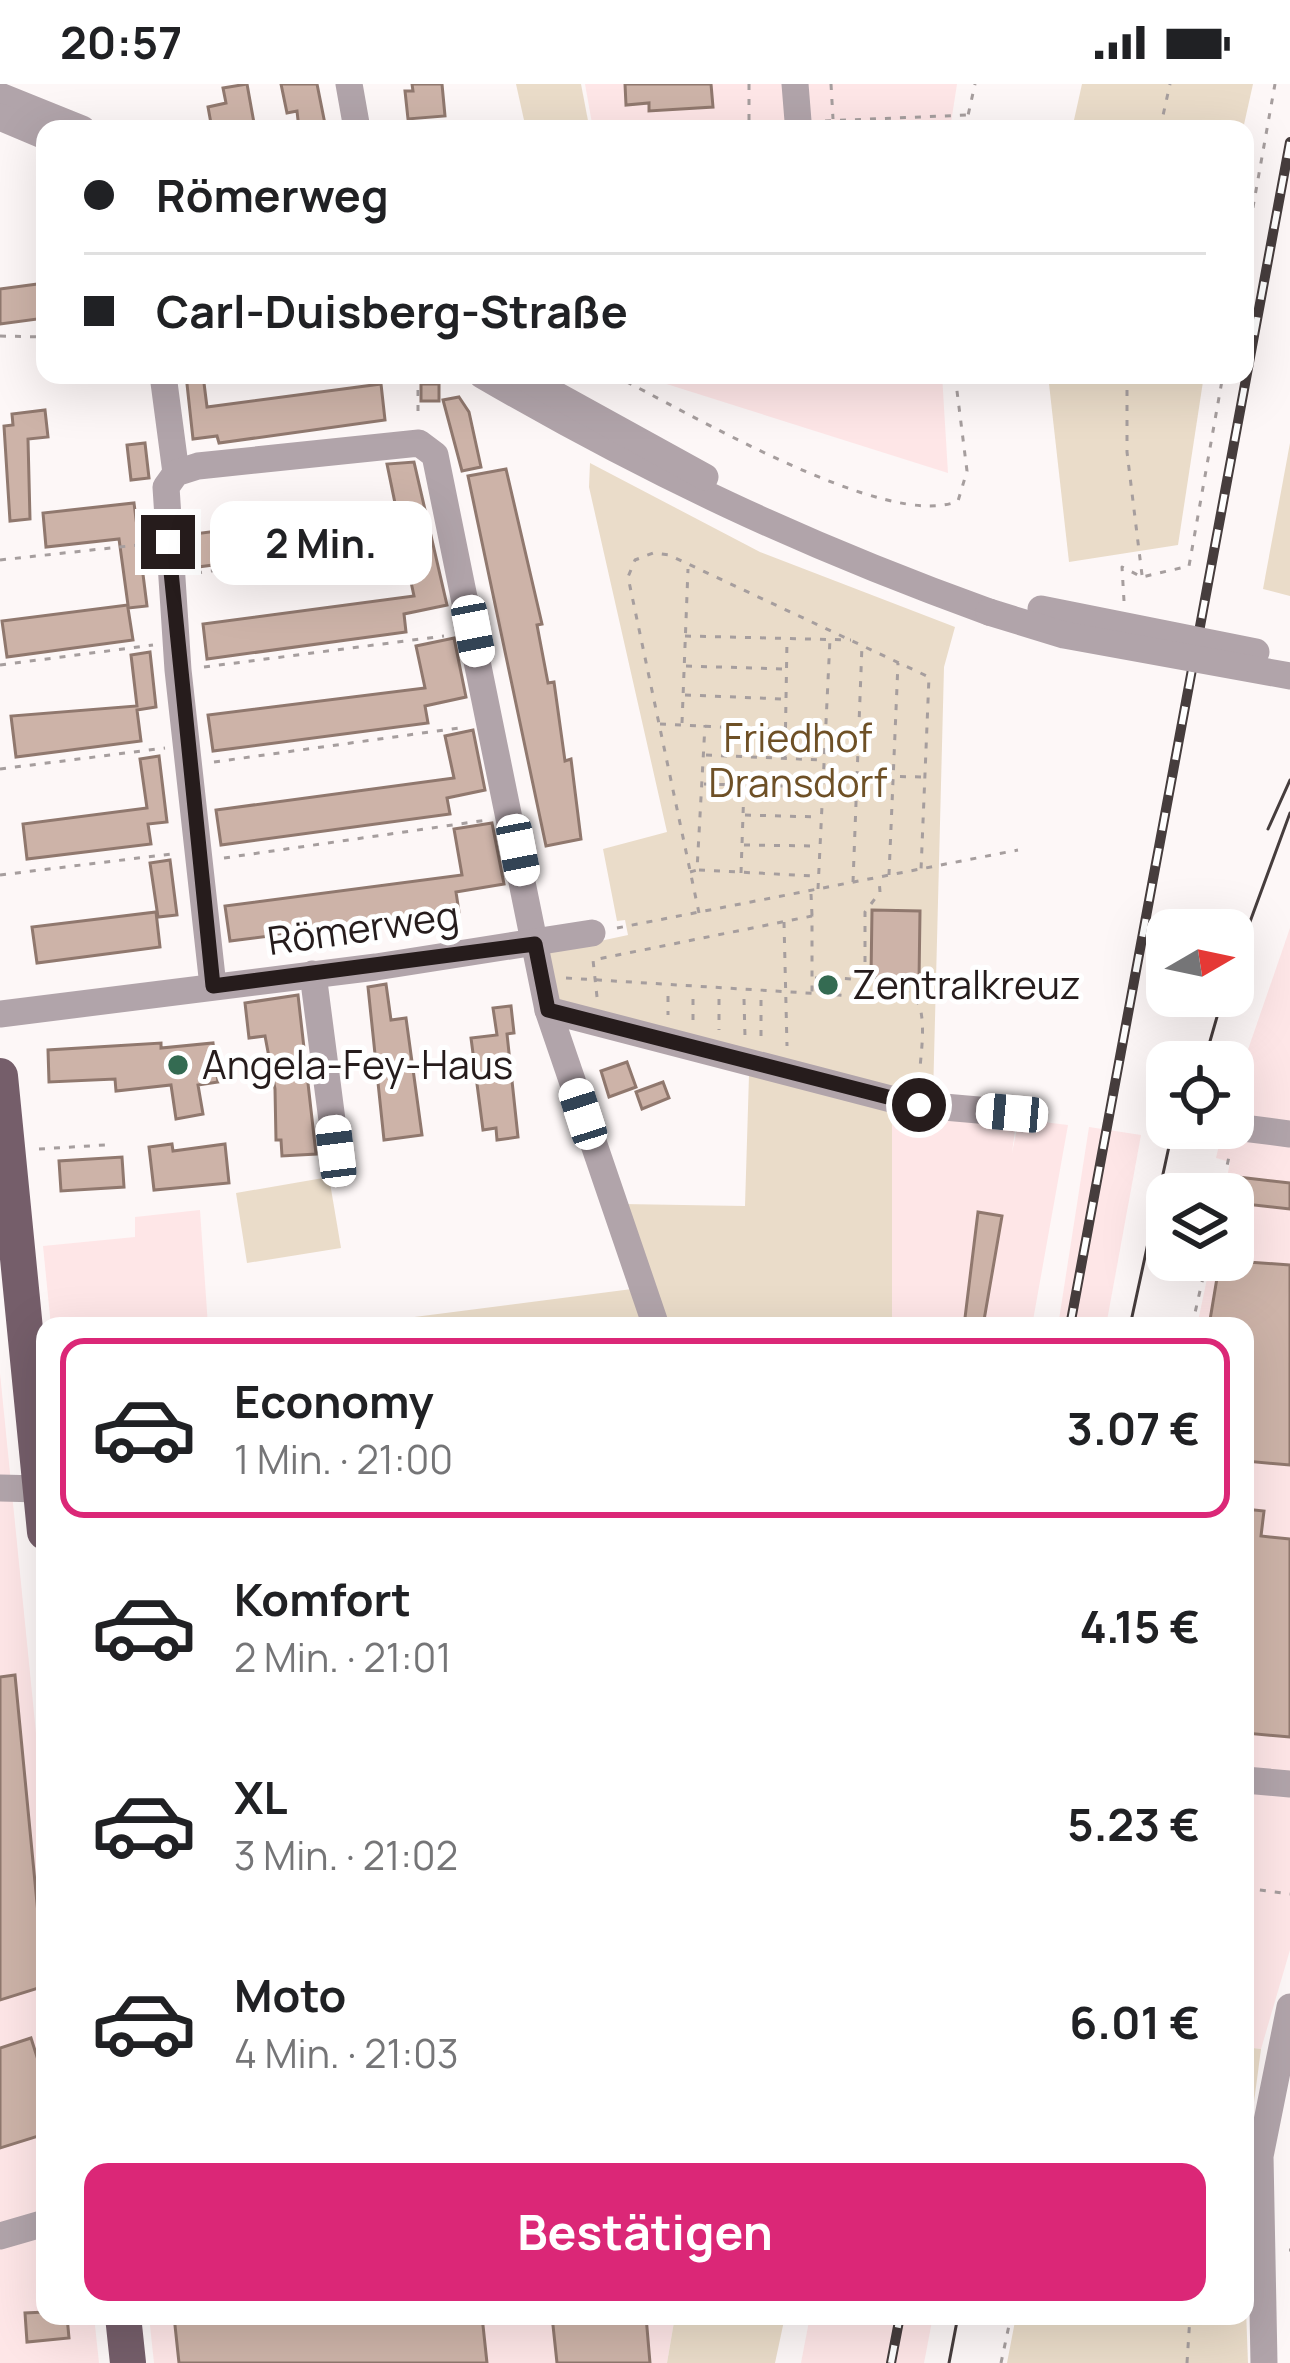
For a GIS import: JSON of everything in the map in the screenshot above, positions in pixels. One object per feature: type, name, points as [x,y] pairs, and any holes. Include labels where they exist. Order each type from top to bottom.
[{"type":"main road","points":[[0,1076],[36,1448]]},
{"type":"main road","points":[[124,2325],[128,2363]]},
{"type":"street","points":[[349,84],[356,120]]},
{"type":"street","points":[[795,84],[797,120]]},
{"type":"street","points":[[0,96],[60,120]]},
{"type":"street","points":[[0,117],[36,132]]},
{"type":"street","points":[[164,384],[176,473]]},
{"type":"street","points":[[498,384],[722,506],[854,563],[991,603],[1290,658]]},
{"type":"street","points":[[536,384],[729,489],[1064,635],[1290,676]]},
{"type":"street","points":[[213,986],[177,656],[166,487],[176,473],[198,466],[419,443],[435,455],[548,1010],[653,1317]]},
{"type":"street","name":"Römerweg","points":[[0,1014],[592,933]]},
{"type":"street","points":[[314,974],[336,1151]]},
{"type":"street","points":[[548,1010],[919,1105],[1012,1113]]},
{"type":"street","points":[[1254,1129],[1290,1134]]},
{"type":"street","points":[[0,1488],[36,1490]]},
{"type":"street","points":[[1254,1781],[1290,1784]]},
{"type":"street","points":[[1264,2363],[1260,2156],[1290,2006]]},
{"type":"street","points":[[0,2236],[36,2226]]},
{"type":"path","points":[[749,84],[749,120]]},
{"type":"path","points":[[831,84],[834,120]]},
{"type":"path","points":[[967,120],[975,84]]},
{"type":"path","points":[[1162,120],[1170,84]]},
{"type":"path","points":[[1254,202],[1275,84]]},
{"type":"path","points":[[0,336],[36,337]]},
{"type":"path","points":[[418,384],[419,443]]},
{"type":"path","points":[[634,385],[799,469],[936,511],[958,501],[967,471],[957,384]]},
{"type":"path","points":[[1127,384],[1127,452],[1142,577]]},
{"type":"path","points":[[1124,611],[1122,566],[1142,577],[1189,566],[1221,384]]},
{"type":"path","points":[[170,576],[453,536]]},
{"type":"path","points":[[0,560],[168,542]]},
{"type":"path","points":[[699,913],[694,871],[628,577],[635,560],[652,553],[670,555],[928,677],[921,870]]},
{"type":"path","points":[[682,723],[688,567]]},
{"type":"path","points":[[0,665],[177,656],[473,631]]},
{"type":"path","points":[[685,636],[854,640]]},
{"type":"path","points":[[785,758],[788,638]]},
{"type":"path","points":[[818,890],[830,639]]},
{"type":"path","points":[[853,884],[862,644]]},
{"type":"path","points":[[889,877],[898,662]]},
{"type":"path","points":[[685,665],[786,669]]},
{"type":"path","points":[[683,695],[785,699]]},
{"type":"path","points":[[0,769],[188,756],[492,724]]},
{"type":"path","points":[[660,724],[784,730]]},
{"type":"path","points":[[694,871],[705,725]]},
{"type":"path","points":[[704,755],[824,760]]},
{"type":"path","points":[[824,775],[925,777]]},
{"type":"path","points":[[702,784],[823,787]]},
{"type":"path","points":[[741,873],[744,785]]},
{"type":"path","points":[[743,815],[821,817]]},
{"type":"path","points":[[0,875],[512,817]]},
{"type":"path","points":[[742,844],[820,846]]},
{"type":"path","points":[[592,933],[1018,850]]},
{"type":"path","points":[[694,871],[819,876]]},
{"type":"path","points":[[866,979],[865,913],[880,892],[879,879]]},
{"type":"path","points":[[811,892],[812,993]]},
{"type":"path","points":[[613,1002],[595,997],[592,959],[812,916]]},
{"type":"path","points":[[650,1012],[787,1050],[784,922]]},
{"type":"path","points":[[540,977],[887,998],[895,989]]},
{"type":"path","points":[[813,978],[866,979],[914,997],[921,1009],[919,1105]]},
{"type":"path","points":[[668,996],[668,1017]]},
{"type":"path","points":[[693,999],[694,1024]]},
{"type":"path","points":[[719,999],[719,1031]]},
{"type":"path","points":[[744,999],[745,1039]]},
{"type":"path","points":[[760,1000],[761,1043]]},
{"type":"path","points":[[8,1151],[105,1145]]},
{"type":"path","points":[[1194,1317],[1202,1281]]},
{"type":"path","points":[[1254,1889],[1290,1894]]},
{"type":"path","points":[[1001,2363],[1010,2325]]},
{"type":"path","points":[[1187,2363],[1189,2325]]},
{"type":"shaded area","points":[[585,84],[957,84],[951,120],[591,120]]},
{"type":"shaded area","points":[[666,384],[943,384],[948,473]]},
{"type":"shaded area","points":[[1290,928],[1290,1950],[1261,2049],[1254,2048],[1254,1317],[1199,1317],[1207,1281],[1254,1281],[1254,1173],[1228,1173],[1230,1162],[1216,1158],[1218,1149],[1254,1149],[1251,1041]]},
{"type":"shaded area","points":[[892,1108],[1016,1122],[1012,1153],[1019,1119],[1068,1125],[1034,1317],[892,1317]]},
{"type":"shaded area","points":[[1089,1127],[1141,1135],[1108,1317],[1059,1317]]},
{"type":"shaded area","points":[[200,1210],[207,1317],[50,1317],[43,1246],[135,1237],[135,1217]]},
{"type":"shaded area","points":[[0,1373],[36,1733],[36,2325],[95,2325],[99,2363],[0,2363]]},
{"type":"shaded area","points":[[150,2325],[673,2325],[667,2363],[154,2363]]},
{"type":"shaded area","points":[[808,2325],[931,2325],[924,2363],[801,2363]]},
{"type":"green space","points":[[516,84],[581,84],[588,120],[524,120]]},
{"type":"green space","points":[[1082,84],[1253,84],[1245,120],[1074,120]]},
{"type":"green space","points":[[1049,384],[1203,384],[1178,545],[1069,562]]},
{"type":"green space","points":[[1290,443],[1290,596],[1263,589]]},
{"type":"green space","name":"Friedhof Dransdorf","points":[[590,463],[760,552],[955,627],[944,667],[933,1097],[565,1004],[556,996],[549,952],[628,935],[625,920],[617,921],[603,849],[667,832],[589,487]],"holes":[[[872,910],[920,911],[918,981],[897,980]]]},
{"type":"green space","points":[[749,1075],[892,1108],[892,1317],[659,1317],[622,1204],[745,1206]]},
{"type":"green space","points":[[329,1177],[341,1248],[247,1263],[236,1193]]},
{"type":"green space","points":[[632,1289],[641,1317],[414,1317]]},
{"type":"green space","points":[[1254,2048],[1261,2049],[1254,2102]]},
{"type":"green space","points":[[673,2325],[783,2325],[775,2363],[667,2363]]},
{"type":"green space","points":[[1014,2325],[1247,2325],[1248,2363],[1007,2363]]},
{"type":"building","points":[[247,84],[253,120],[210,120],[208,107],[226,103],[223,88]]},
{"type":"building","points":[[281,84],[317,84],[324,120],[298,120],[297,111],[287,113]]},
{"type":"building","points":[[412,84],[442,84],[445,116],[408,119],[405,91],[413,91]]},
{"type":"building","points":[[625,84],[711,84],[713,107],[649,111],[649,103],[626,105]]},
{"type":"building","points":[[36,284],[36,319],[0,324],[0,289]]},
{"type":"building","points":[[187,384],[204,384],[207,407],[381,384],[385,420],[219,443],[217,436],[193,439]]},
{"type":"building","points":[[421,384],[439,384],[439,401],[421,401]]},
{"type":"building","points":[[459,397],[469,412],[481,467],[462,471],[443,400]]},
{"type":"building","points":[[45,410],[48,437],[28,439],[30,519],[10,521],[4,426],[13,425],[12,414]]},
{"type":"building","points":[[145,443],[149,478],[131,480],[127,445]]},
{"type":"building","points":[[414,462],[447,605],[404,614],[406,632],[207,659],[203,624],[414,596],[402,540],[198,567],[194,534],[396,508],[387,464]]},
{"type":"building","points":[[506,469],[542,624],[537,625],[548,683],[554,682],[565,761],[571,759],[581,839],[546,846],[468,476]]},
{"type":"building","points":[[134,503],[147,606],[128,608],[133,640],[7,657],[2,621],[128,605],[119,539],[46,547],[43,513]]},
{"type":"building","points":[[454,638],[466,697],[425,706],[428,723],[213,751],[208,715],[425,688],[416,646]]},
{"type":"building","points":[[150,652],[156,707],[137,710],[141,741],[16,757],[11,716],[137,706],[131,655]]},
{"type":"building","points":[[473,730],[485,790],[447,798],[450,814],[221,845],[216,810],[454,778],[445,736]]},
{"type":"building","points":[[159,756],[167,822],[148,824],[151,844],[27,859],[23,824],[147,808],[140,759]]},
{"type":"building","points":[[492,823],[504,884],[456,892],[459,912],[230,941],[225,906],[462,875],[454,829]]},
{"type":"building","points":[[170,860],[177,915],[158,917],[150,863]]},
{"type":"building","points":[[872,910],[920,911],[919,981],[871,977]]},
{"type":"building","points":[[156,912],[160,947],[37,963],[32,927]]},
{"type":"building","points":[[386,984],[391,1020],[406,1018],[422,1135],[384,1140],[368,987]]},
{"type":"building","points":[[298,995],[316,1154],[282,1156],[281,1140],[276,1140],[275,1089],[265,1036],[249,1038],[245,1003]]},
{"type":"building","points":[[511,1006],[514,1033],[507,1034],[518,1137],[497,1140],[496,1128],[483,1130],[471,1038],[497,1035],[493,1008]]},
{"type":"building","points":[[161,1043],[161,1048],[213,1043],[218,1082],[198,1085],[203,1114],[176,1119],[171,1085],[116,1091],[115,1079],[49,1082],[48,1050]]},
{"type":"building","points":[[627,1062],[636,1087],[609,1097],[601,1071]]},
{"type":"building","points":[[663,1082],[669,1098],[642,1109],[636,1092]]},
{"type":"building","points":[[172,1144],[173,1151],[225,1144],[229,1183],[154,1190],[149,1147]]},
{"type":"building","points":[[122,1157],[124,1187],[61,1191],[59,1161]]},
{"type":"building","points":[[1254,1179],[1290,1183],[1290,1209],[1254,1205]]},
{"type":"building","points":[[978,1212],[1002,1216],[985,1317],[965,1317]]},
{"type":"building","points":[[1254,1262],[1290,1265],[1290,1465],[1254,1462],[1254,1317],[1210,1317],[1216,1281],[1254,1281]]},
{"type":"building","points":[[1254,1510],[1264,1511],[1261,1536],[1290,1539],[1290,1737],[1254,1734]]},
{"type":"building","points":[[15,1675],[36,1893],[36,1989],[0,2000],[0,1677]]},
{"type":"building","points":[[31,2038],[36,2054],[36,2137],[0,2148],[0,2048]]},
{"type":"building","points":[[36,2312],[36,2325],[68,2325],[69,2338],[27,2342],[25,2313]]},
{"type":"building","points":[[175,2325],[483,2325],[487,2363],[179,2363]]},
{"type":"building","points":[[553,2325],[647,2325],[650,2363],[557,2363]]},
{"type":"tram line","points":[[1268,829],[1290,780]]},
{"type":"tram line","points":[[1254,911],[1290,813]]},
{"type":"tram line","points":[[1210,1041],[1217,1017]]},
{"type":"tram line","points":[[1132,1317],[1168,1149]]},
{"type":"tram line","points":[[949,2363],[956,2325]]},
{"type":"railway","points":[[1254,336],[1290,142]]},
{"type":"railway","points":[[1072,1317],[1245,384]]},
{"type":"railway","points":[[891,2363],[898,2325]]},
{"type":"place","name":"Zentralkreuz","points":[[828,985]]},
{"type":"place","name":"Angela-Fey-Haus","points":[[178,1065]]},
{"type":"route","points":[[168,542],[213,986],[535,944],[548,1010],[919,1105]]}]
